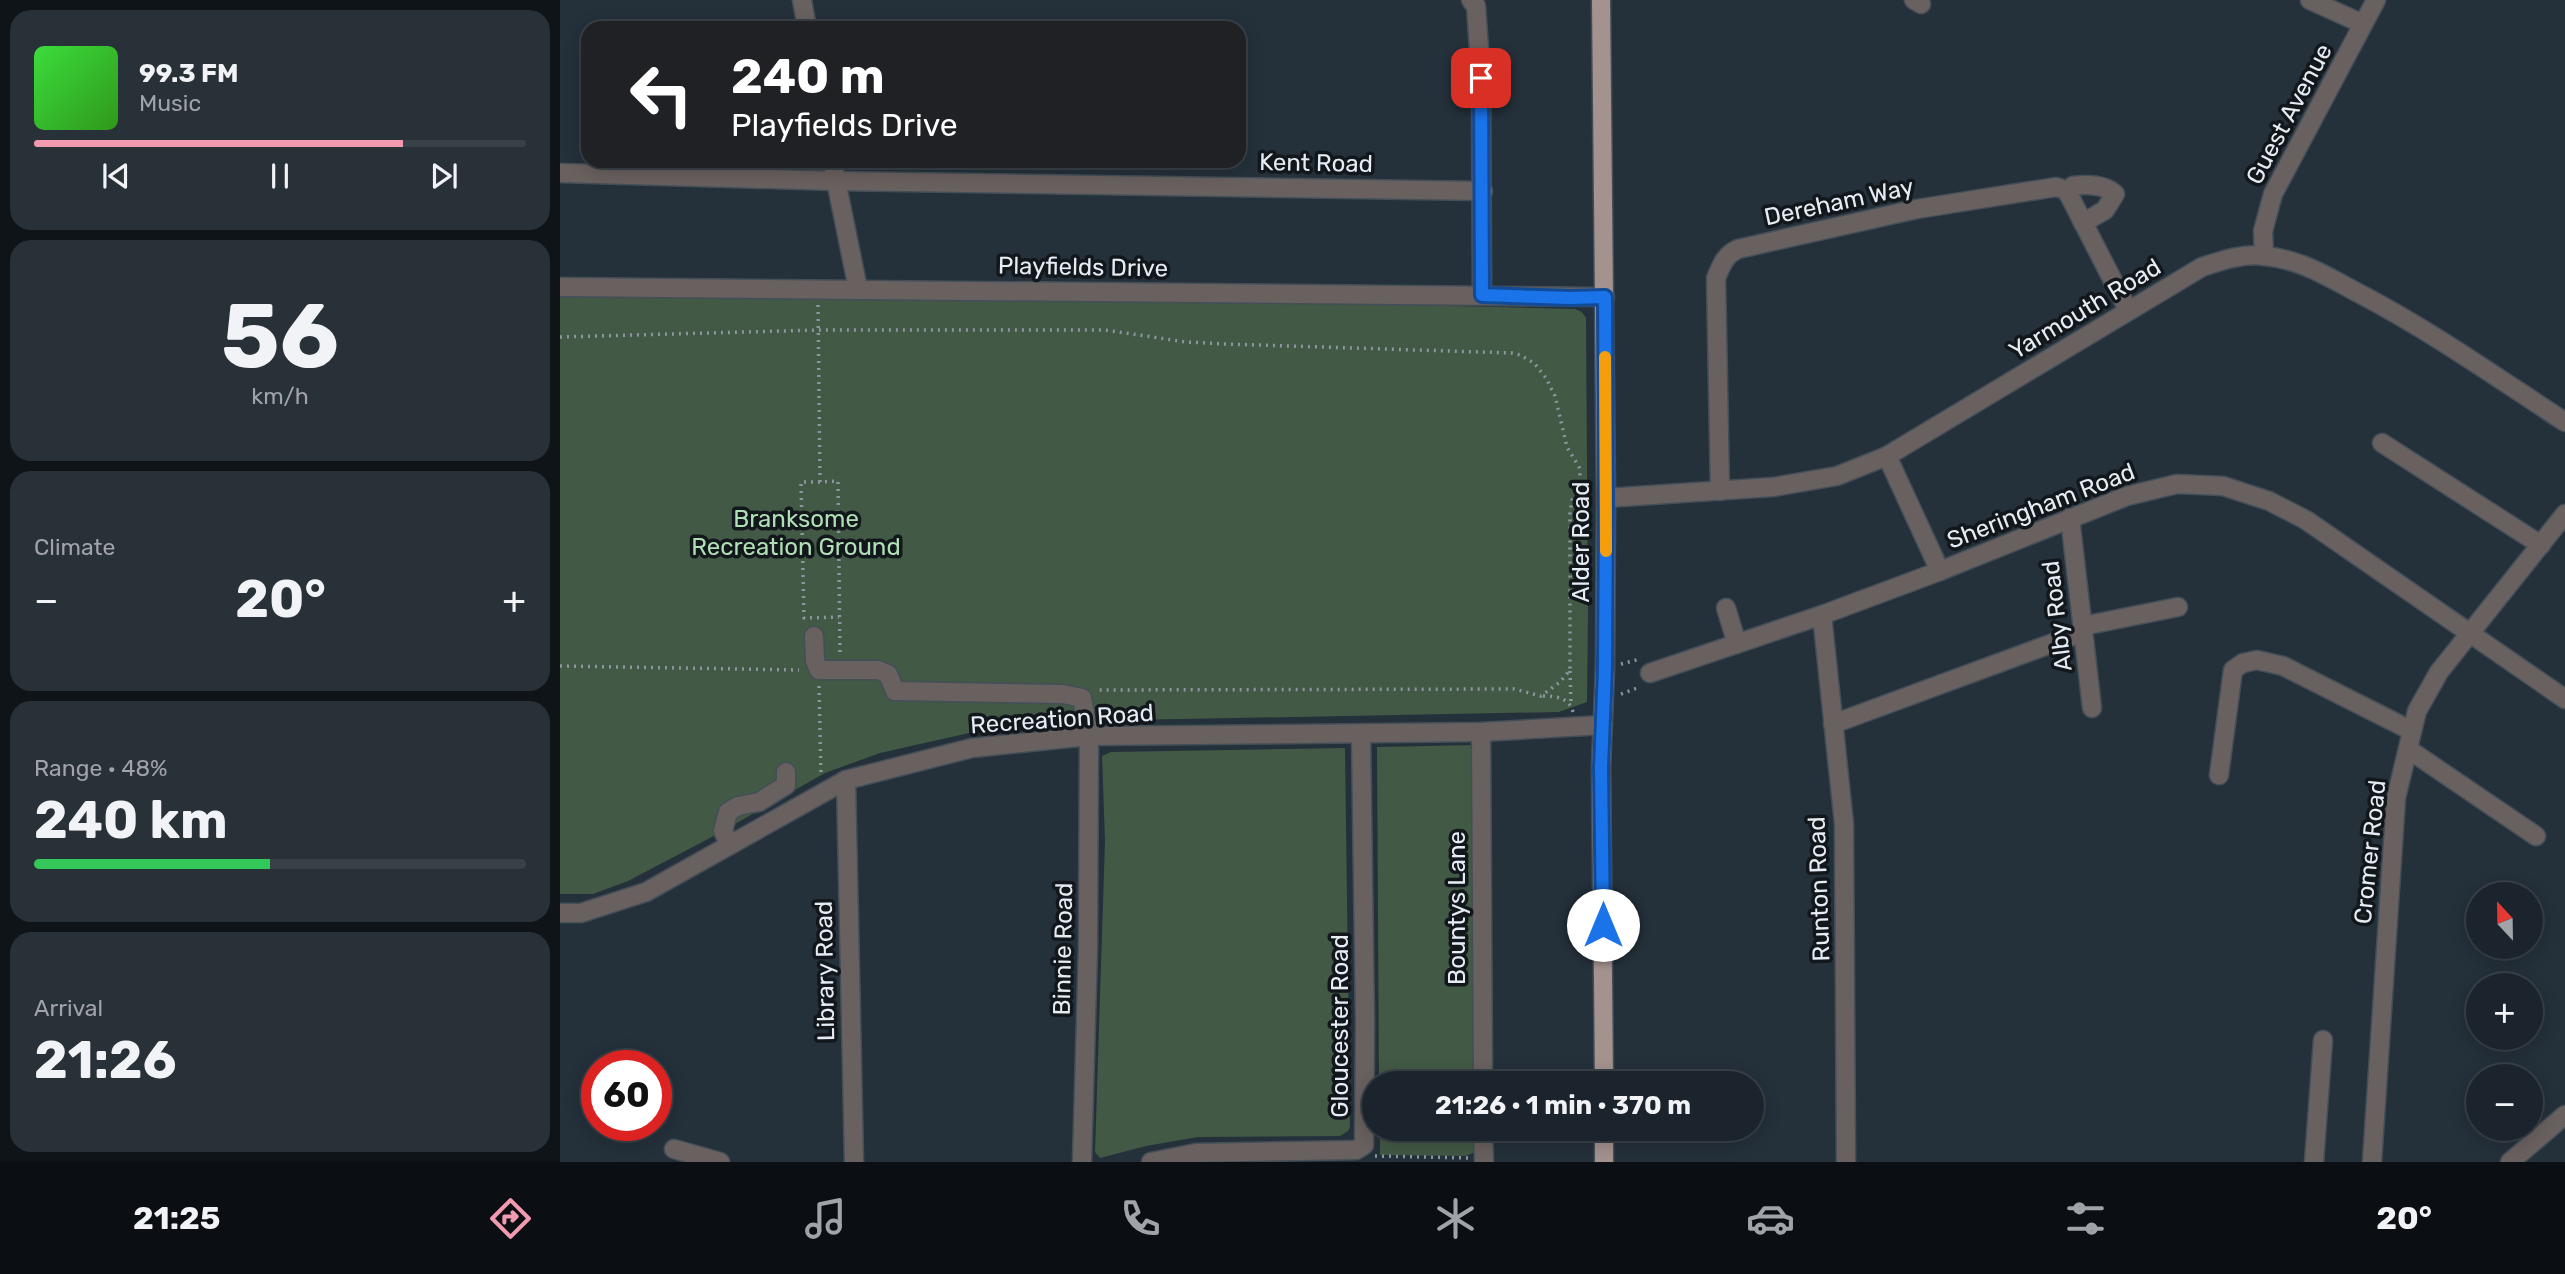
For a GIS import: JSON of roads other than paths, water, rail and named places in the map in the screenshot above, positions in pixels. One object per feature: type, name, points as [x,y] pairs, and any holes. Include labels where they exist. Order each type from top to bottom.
[{"type":"main road","name":"Alder Road","points":[[1601,0],[1606,498],[1605,668],[1601,767],[1604,1071]]},
{"type":"main road","points":[[1604,1141],[1604,1162]]},
{"type":"street","points":[[802,0],[806,21]]},
{"type":"street","points":[[1471,0],[1476,6],[1481,78],[1482,295]]},
{"type":"street","points":[[2310,0],[2363,24]]},
{"type":"street","name":"Guest Avenue","points":[[2264,256],[2263,231],[2273,194],[2376,0]]},
{"type":"street","points":[[833,168],[858,289]]},
{"type":"street","name":"Kent Road","points":[[560,173],[836,181],[1483,191]]},
{"type":"street","points":[[2084,223],[2105,210],[2115,194],[2106,188],[2084,184],[2073,186],[2069,195],[2128,310]]},
{"type":"street","name":"Dereham Way","points":[[1720,491],[1716,278],[1729,253],[1917,209],[2056,187],[2066,190],[2069,195]]},
{"type":"street","name":"Yarmouth Road","points":[[1606,498],[1773,487],[1837,476],[1887,456],[1959,415],[2202,267],[2239,256],[2264,256],[2295,261],[2338,280],[2405,318],[2565,422]]},
{"type":"street","name":"Playfields Drive","points":[[560,287],[1605,297]]},
{"type":"street","points":[[2382,443],[2540,545]]},
{"type":"street","points":[[1887,456],[1940,571]]},
{"type":"street","name":"Sheringham Road","points":[[1650,673],[1822,615],[1940,571],[2127,495],[2177,484],[2223,486],[2269,500],[2306,520],[2565,699]]},
{"type":"street","name":"Cromer Road","points":[[2372,1162],[2396,798],[2417,711],[2439,672],[2565,514]]},
{"type":"street","name":"Alby Road","points":[[2070,518],[2092,708]]},
{"type":"street","points":[[1833,724],[2083,629],[2178,607]]},
{"type":"street","points":[[1726,608],[1737,644]]},
{"type":"street","name":"Runton Road","points":[[1822,615],[1844,824],[1846,1162]]},
{"type":"street","name":"Binnie Road","points":[[814,636],[814,661],[819,670],[878,670],[888,674],[895,691],[1063,694],[1082,698],[1089,736],[1088,947],[1082,1162]]},
{"type":"street","points":[[2219,775],[2233,670],[2243,663],[2257,660],[2283,666],[2412,731]]},
{"type":"street","name":"Recreation Road","points":[[560,913],[581,913],[646,891],[846,780],[972,748],[1089,736],[1481,732],[1603,725]]},
{"type":"street","name":"Bountys Lane","points":[[1481,732],[1483,1071]]},
{"type":"street","name":"Gloucester Road","points":[[1151,1162],[1196,1153],[1356,1150],[1364,1145],[1361,734]]},
{"type":"street","points":[[2408,749],[2536,836]]},
{"type":"street","points":[[730,845],[723,831],[728,813],[738,806],[759,802],[786,785],[786,772]]},
{"type":"street","name":"Library Road","points":[[846,780],[854,1162]]},
{"type":"street","points":[[2314,1162],[2323,1040]]},
{"type":"street","points":[[2510,1162],[2565,1115]]},
{"type":"street","points":[[1483,1141],[1484,1160]]},
{"type":"street","points":[[674,1149],[720,1162]]},
{"type":"park label","name":"Branksome Recreation Ground","points":[[796,533]]}]
